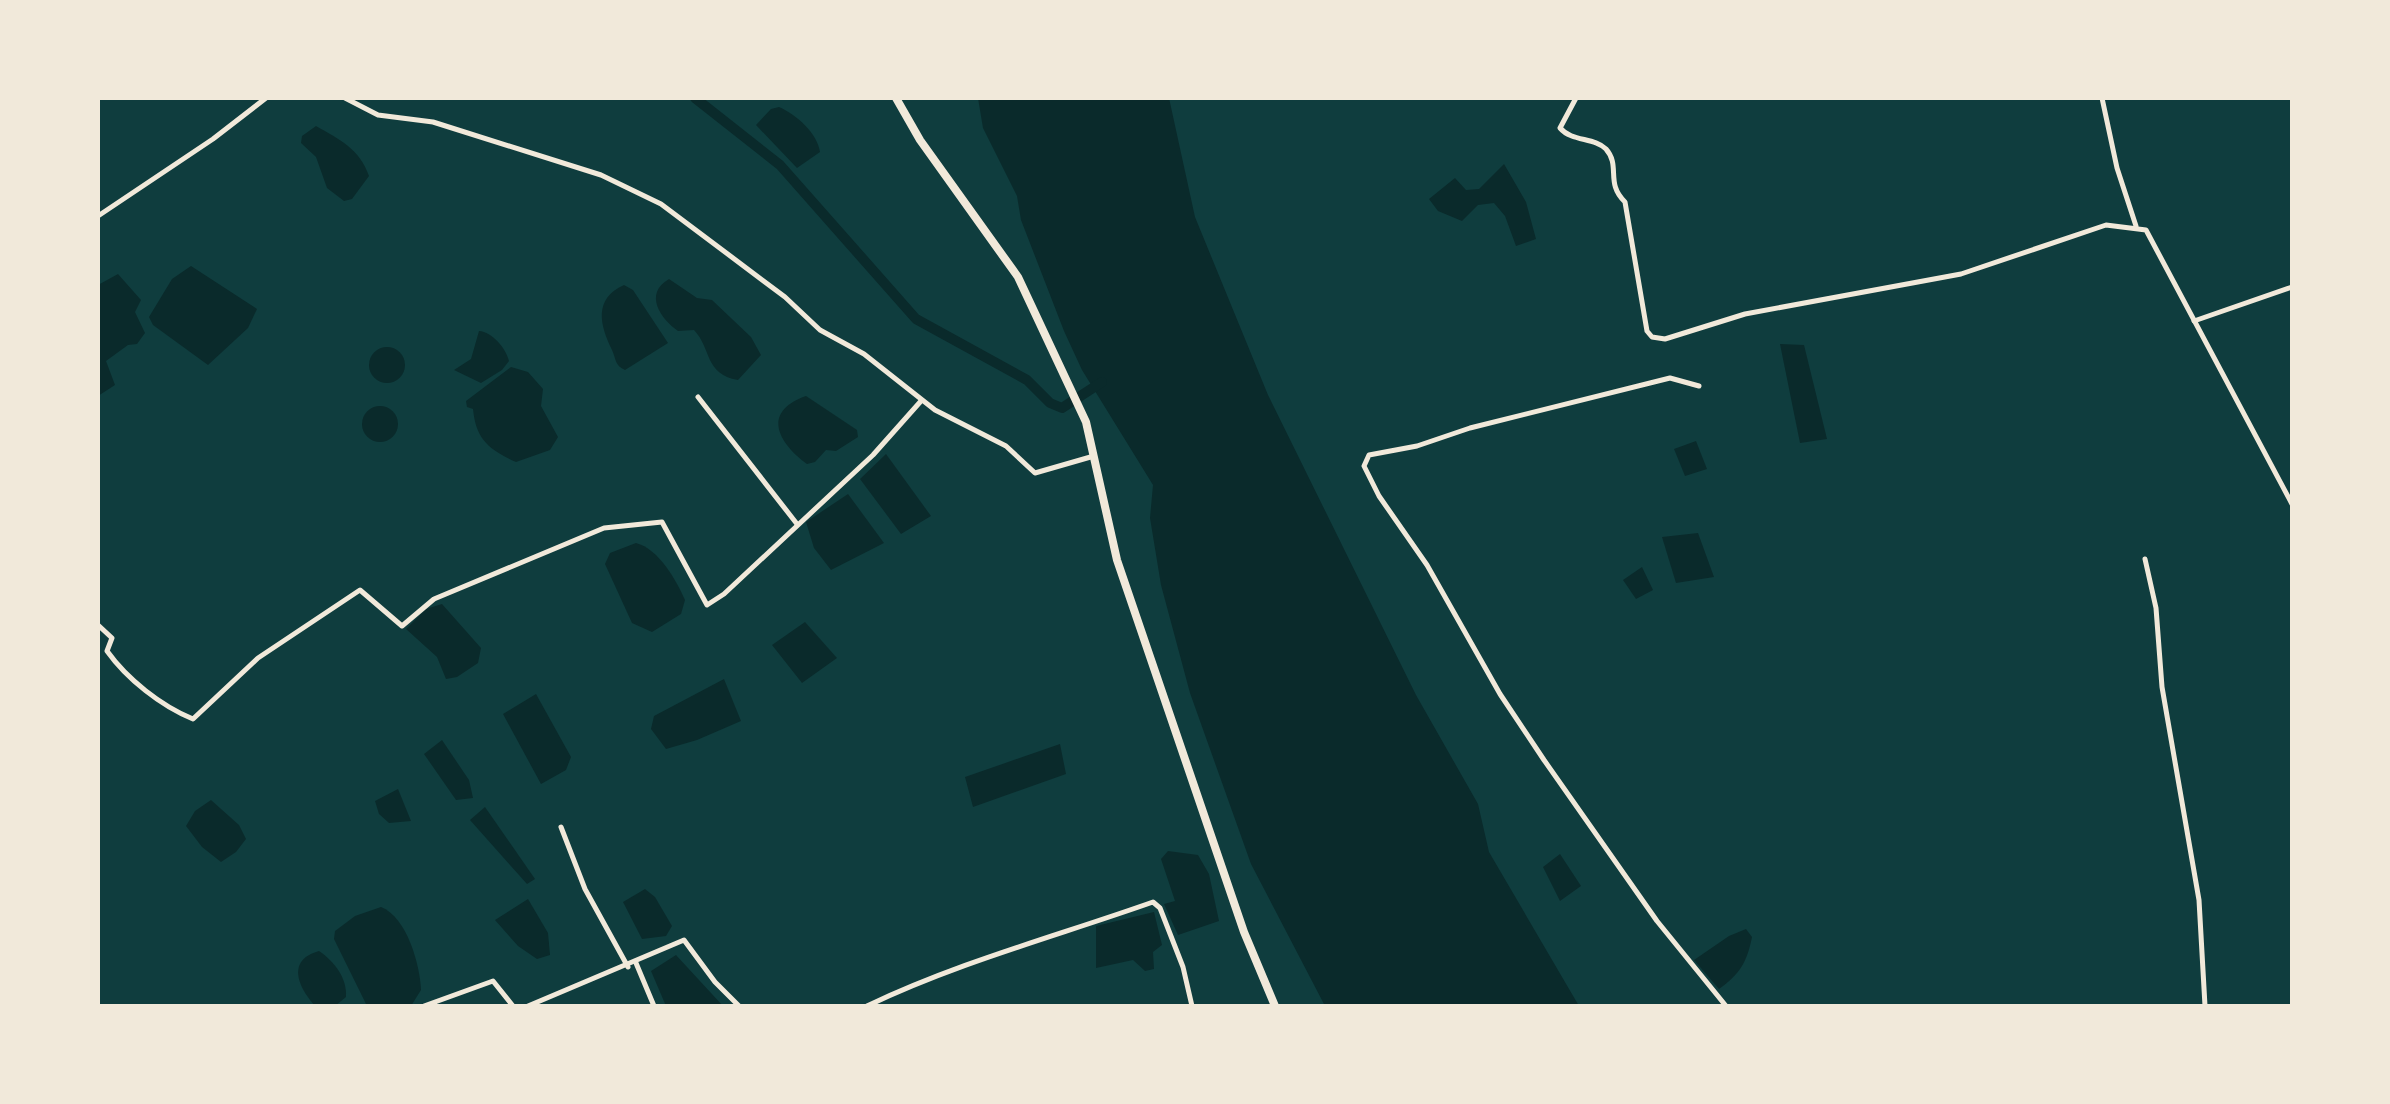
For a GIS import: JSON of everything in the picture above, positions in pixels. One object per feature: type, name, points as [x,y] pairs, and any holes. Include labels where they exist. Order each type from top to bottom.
[{"type":"main road","points":[[896,98],[920,140],[1018,277],[1086,422],[1117,560],[1137,611],[1244,932],[1275,1006]]},
{"type":"street","points":[[99,215],[213,139],[266,98]]},
{"type":"street","points":[[345,98],[378,115],[433,122],[601,175],[661,204],[785,297],[820,330],[864,354],[921,401],[1006,446],[1035,473],[1095,456]]},
{"type":"street","points":[[1576,98],[1560,128],[1566,135],[1602,146],[1612,159],[1613,187],[1625,202],[1647,331],[1657,339],[1745,314],[1961,274],[2106,225],[2136,226],[2146,230],[2292,504]]},
{"type":"street","points":[[2102,98],[2117,168],[2136,226]]},
{"type":"street","points":[[2194,321],[2292,287]]},
{"type":"street","points":[[1699,386],[1670,378],[1597,394],[1470,428],[1417,446],[1369,455],[1364,466],[1379,496],[1427,565],[1500,694],[1544,760],[1657,921],[1726,1006]]},
{"type":"street","points":[[698,397],[797,524]]},
{"type":"street","points":[[98,625],[112,638],[107,651],[113,659],[151,694],[193,719],[258,658],[360,590],[402,626],[434,599],[604,528],[657,520],[668,529],[707,605],[724,594],[873,455],[921,401]]},
{"type":"street","points":[[2145,559],[2156,608],[2162,687],[2199,900],[2205,1006]]},
{"type":"street","points":[[561,827],[585,889],[628,967]]},
{"type":"street","points":[[867,1006],[916,983],[1054,932],[1153,902],[1160,908],[1183,967],[1192,1006]]},
{"type":"street","points":[[528,1006],[628,967],[684,940],[715,982],[739,1006]]},
{"type":"street","points":[[636,963],[654,1006]]},
{"type":"street","points":[[424,1006],[493,981],[513,1006]]},
{"type":"water","points":[[978,98],[1169,98],[1195,217],[1268,395],[1416,695],[1478,804],[1489,852],[1579,1006],[1325,1006],[1251,864],[1190,693],[1161,585],[1150,518],[1153,485],[1082,370],[1064,331],[1021,220],[1017,196],[983,128]]},
{"type":"water","points":[[779,107],[805,125],[818,145],[820,152],[797,168],[756,125],[771,109]]},
{"type":"water","points":[[316,126],[348,146],[365,167],[369,176],[352,199],[344,201],[327,188],[316,157],[301,143],[302,136]]},
{"type":"water","points":[[1504,164],[1526,202],[1536,239],[1516,246],[1505,216],[1494,203],[1478,205],[1462,221],[1438,211],[1429,199],[1455,178],[1466,190],[1479,189]]},
{"type":"water","points":[[191,266],[257,309],[248,328],[208,365],[153,325],[149,317],[172,279]]},
{"type":"water","points":[[118,274],[141,300],[135,312],[145,333],[137,344],[128,345],[106,361],[115,385],[98,396],[98,285]]},
{"type":"water","points":[[669,279],[697,298],[712,300],[751,337],[761,355],[738,380],[727,377],[714,367],[694,330],[678,331],[661,313],[657,306],[657,292]]},
{"type":"water","points":[[624,285],[633,290],[668,343],[625,370],[616,362],[602,322],[603,305],[607,298]]},
{"type":"water","points":[[479,331],[489,334],[498,342],[509,361],[502,370],[481,383],[454,370],[471,359]]},
{"type":"water","points":[[1780,344],[1804,345],[1827,439],[1800,443]]},
{"type":"water","points":[[387,347],[400,352],[405,365],[400,378],[387,383],[374,378],[369,365],[374,352]]},
{"type":"water","points":[[511,367],[528,372],[543,389],[541,406],[558,437],[550,450],[516,462],[485,442],[477,428],[473,409],[467,407],[466,401]]},
{"type":"water","points":[[806,396],[857,430],[858,437],[836,451],[826,450],[815,462],[807,464],[788,447],[779,428],[783,410]]},
{"type":"water","points":[[380,406],[393,411],[398,424],[393,437],[380,442],[367,437],[362,424],[367,411]]},
{"type":"water","points":[[1696,441],[1707,469],[1685,476],[1674,449]]},
{"type":"water","points":[[886,454],[931,516],[901,534],[860,479]]},
{"type":"water","points":[[848,494],[884,543],[831,570],[814,548],[806,522]]},
{"type":"water","points":[[1698,533],[1714,577],[1676,583],[1662,537]]},
{"type":"water","points":[[636,543],[659,558],[685,600],[681,614],[652,632],[632,623],[605,564],[610,553]]},
{"type":"water","points":[[1642,567],[1653,590],[1636,599],[1623,580]]},
{"type":"water","points":[[442,604],[481,648],[478,663],[457,677],[446,679],[437,657],[406,629],[426,609]]},
{"type":"water","points":[[805,622],[837,658],[802,683],[772,645]]},
{"type":"water","points":[[724,679],[741,721],[697,740],[666,749],[651,729],[654,716]]},
{"type":"water","points":[[536,694],[571,757],[566,770],[541,784],[503,714]]},
{"type":"water","points":[[442,740],[469,780],[473,798],[456,800],[424,754]]},
{"type":"water","points":[[1060,744],[1066,774],[973,807],[965,777]]},
{"type":"water","points":[[398,789],[411,821],[389,823],[379,814],[375,801]]},
{"type":"water","points":[[211,800],[239,825],[246,839],[236,852],[221,862],[202,847],[186,826],[195,811]]},
{"type":"water","points":[[485,807],[535,879],[527,884],[470,820]]},
{"type":"water","points":[[1168,851],[1198,855],[1209,874],[1219,921],[1178,935],[1164,904],[1175,901],[1161,859]]},
{"type":"water","points":[[1560,854],[1581,886],[1560,901],[1543,867]]},
{"type":"water","points":[[645,889],[655,897],[672,926],[666,936],[642,939],[623,902]]},
{"type":"water","points":[[528,899],[548,933],[550,955],[537,959],[518,946],[495,920]]},
{"type":"water","points":[[381,907],[398,921],[415,955],[421,990],[411,1006],[367,1006],[334,939],[335,931],[355,916]]},
{"type":"water","points":[[1154,912],[1162,945],[1153,952],[1154,969],[1145,971],[1133,960],[1096,968],[1096,926]]},
{"type":"water","points":[[1746,929],[1752,937],[1748,954],[1737,973],[1719,989],[1694,960],[1729,936]]},
{"type":"water","points":[[319,951],[335,965],[344,983],[346,997],[335,1006],[315,1006],[300,983],[298,975],[302,961]]},
{"type":"water","points":[[676,955],[723,1006],[666,1006],[651,971]]},
{"type":"waterway","points":[[695,98],[780,165],[916,319],[1027,380],[1050,403],[1062,408],[1102,382]]}]
